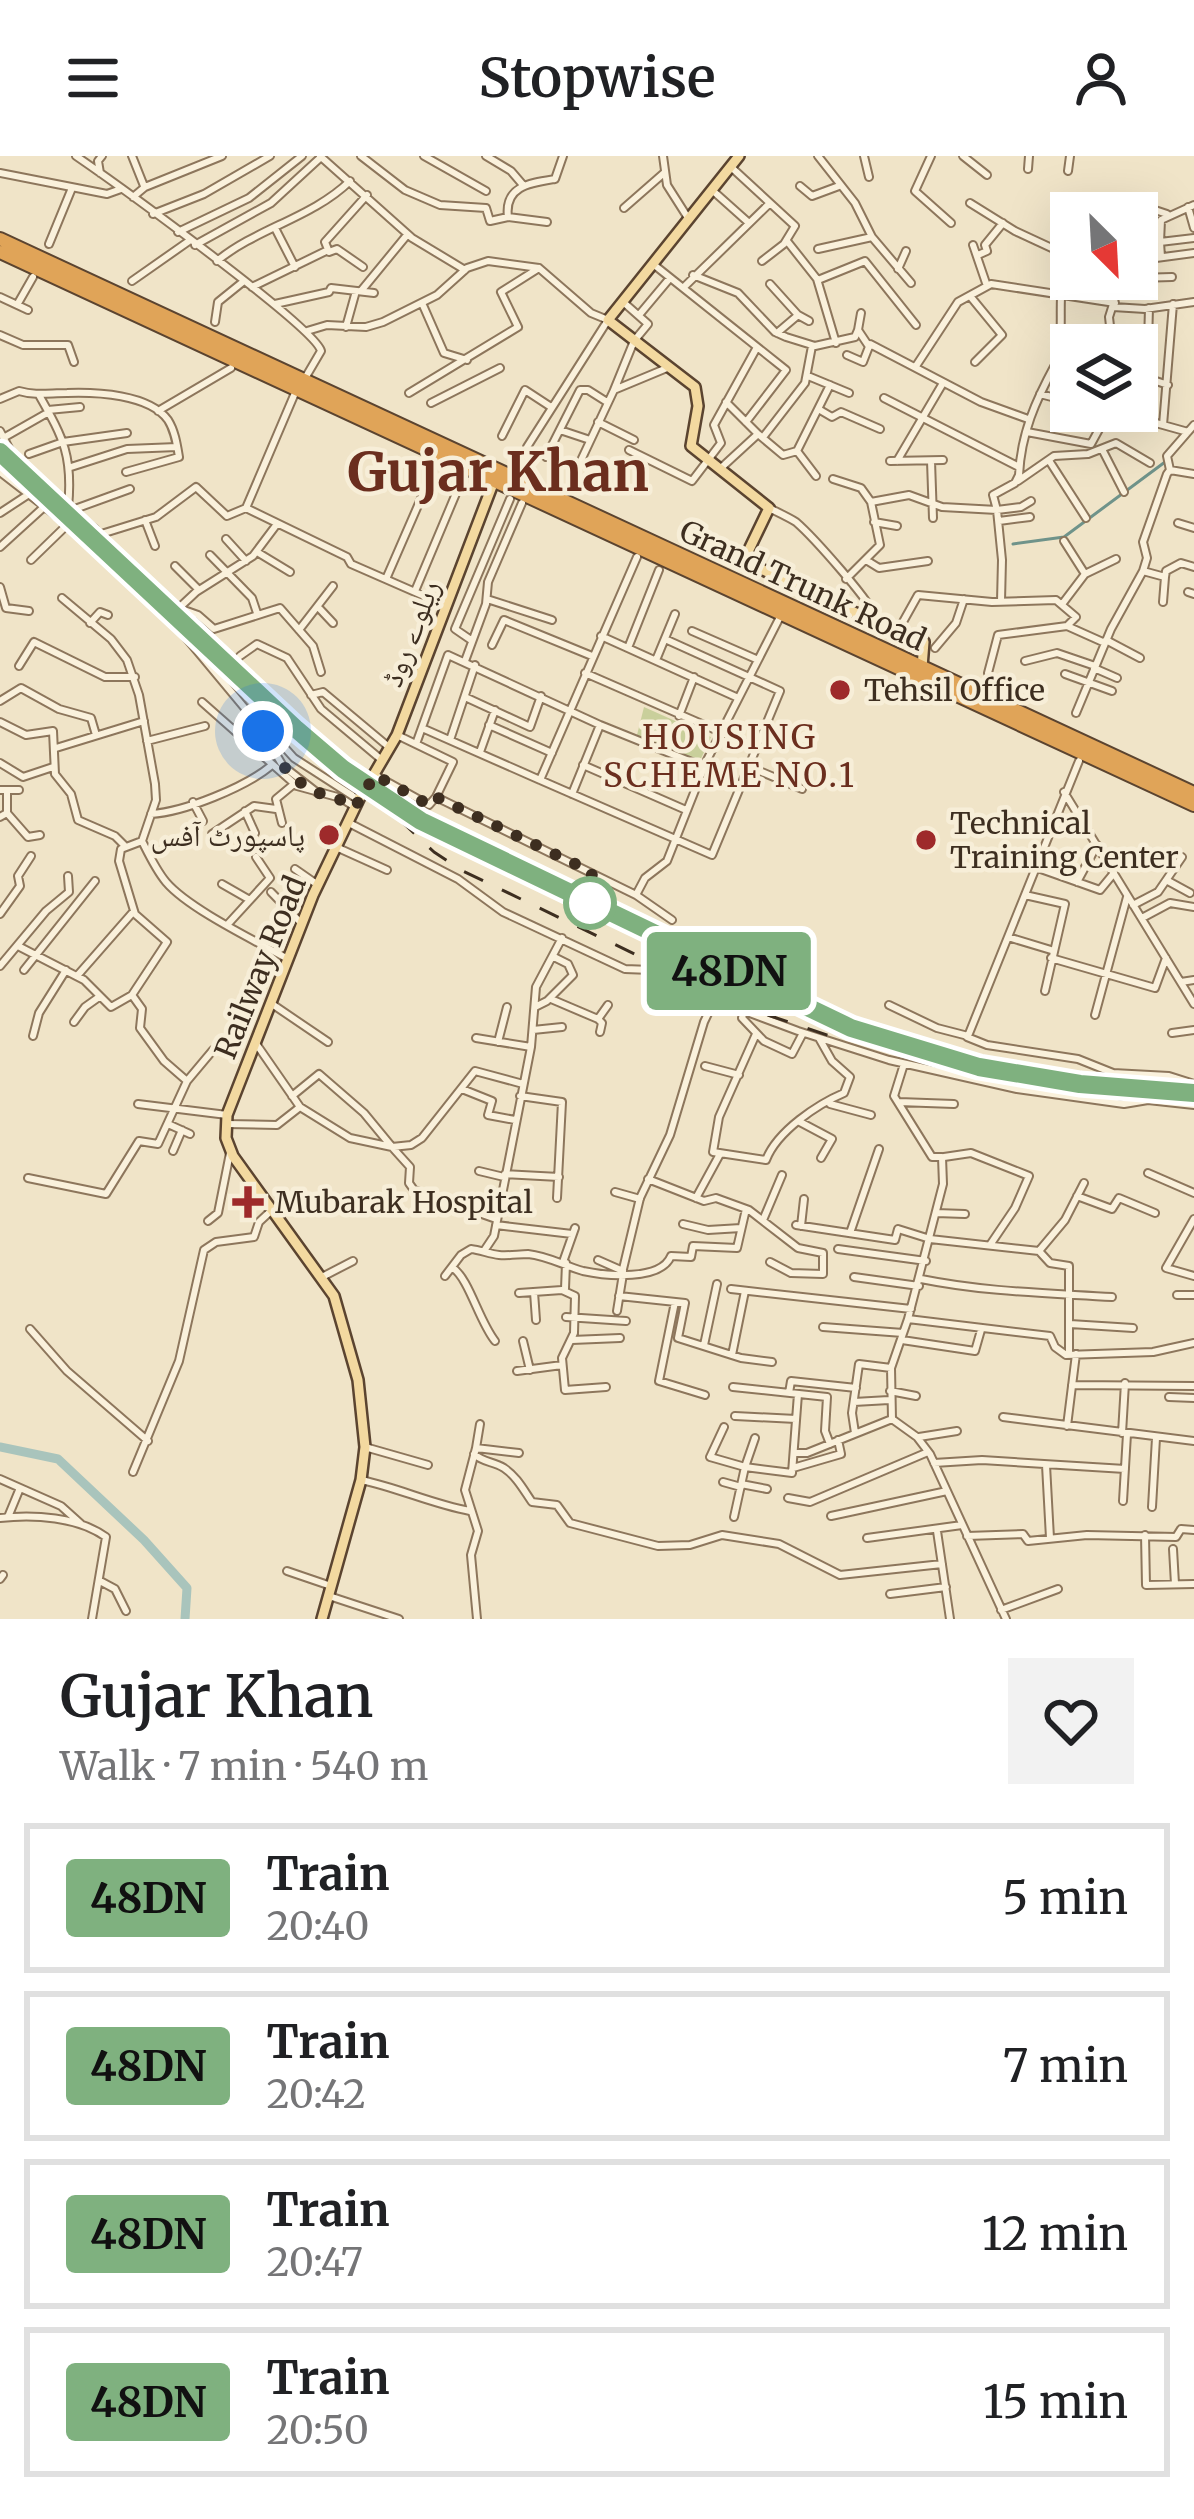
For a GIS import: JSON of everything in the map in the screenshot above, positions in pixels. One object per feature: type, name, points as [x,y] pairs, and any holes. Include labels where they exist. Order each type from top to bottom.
[{"type":"highway","name":"Grand Trunk Road","points":[[0,238],[74,280]]},
{"type":"highway","name":"Grand Trunk Road","points":[[0,252],[304,379],[1194,793]]},
{"type":"highway","name":"Grand Trunk Road","points":[[304,379],[494,481],[1194,806]]},
{"type":"main road","points":[[740,156],[608,320],[697,389],[691,446],[769,508],[744,560],[924,642],[922,667]]},
{"type":"main road","name":"ریلوے روڈ","points":[[358,801],[397,734],[494,481]]},
{"type":"main road","name":"Railway Road","points":[[227,1119],[301,923],[358,801]]},
{"type":"main road","points":[[227,1119],[232,1153],[334,1296],[358,1380],[365,1447],[361,1480],[322,1619]]},
{"type":"street","points":[[76,156],[275,304],[321,346],[246,508],[227,516],[196,487],[163,513],[98,535]]},
{"type":"street","points":[[100,156],[100,173]]},
{"type":"street","points":[[132,156],[145,187]]},
{"type":"street","points":[[132,198],[145,187],[222,156]]},
{"type":"street","points":[[153,214],[204,194],[270,156]]},
{"type":"street","points":[[177,232],[250,198],[302,156]]},
{"type":"street","points":[[132,281],[192,243],[272,202],[320,156],[407,235],[465,270]]},
{"type":"street","points":[[361,156],[405,190],[440,205],[486,208],[490,220],[547,222]]},
{"type":"street","points":[[424,156],[486,191]]},
{"type":"street","points":[[486,156],[512,171],[523,185]]},
{"type":"street","points":[[508,218],[507,202],[523,185],[555,179],[563,156]]},
{"type":"street","points":[[664,156],[667,185],[689,219]]},
{"type":"street","points":[[818,156],[855,203],[872,237],[911,283]]},
{"type":"street","points":[[864,156],[869,177]]},
{"type":"street","points":[[931,156],[915,191],[951,223]]},
{"type":"street","points":[[963,156],[987,175]]},
{"type":"street","points":[[1028,170],[1029,156]]},
{"type":"street","points":[[1069,171],[1070,156]]},
{"type":"street","points":[[731,167],[795,226],[787,241],[762,261]]},
{"type":"street","points":[[0,172],[114,194],[121,189]]},
{"type":"street","points":[[624,208],[664,172]]},
{"type":"street","points":[[217,261],[326,203],[350,182]]},
{"type":"street","points":[[800,186],[812,196],[839,186]]},
{"type":"street","points":[[49,244],[72,188]]},
{"type":"street","points":[[712,190],[749,223]]},
{"type":"street","points":[[328,250],[325,242],[367,194]]},
{"type":"street","points":[[970,202],[1050,246]]},
{"type":"street","points":[[682,288],[770,203]]},
{"type":"street","points":[[1161,257],[1160,222],[1191,206],[1194,228]]},
{"type":"street","points":[[1158,211],[1171,215]]},
{"type":"street","points":[[978,255],[987,251],[986,245],[1003,223]]},
{"type":"street","points":[[275,228],[295,267]]},
{"type":"street","points":[[346,327],[358,291],[407,235]]},
{"type":"street","points":[[818,249],[872,237]]},
{"type":"street","points":[[1160,242],[1194,238]]},
{"type":"street","points":[[787,241],[818,280],[836,343]]},
{"type":"street","points":[[973,245],[987,286]]},
{"type":"street","points":[[252,287],[328,250],[337,249],[363,267]]},
{"type":"street","points":[[898,268],[906,251]]},
{"type":"street","points":[[1158,257],[1194,253]]},
{"type":"street","points":[[307,331],[383,322],[437,295],[465,270],[488,261],[539,268],[591,313],[608,320],[527,447]]},
{"type":"street","points":[[818,280],[866,261],[916,326]]},
{"type":"street","points":[[652,263],[786,372],[746,422]]},
{"type":"street","points":[[409,393],[518,327],[502,292],[539,268]]},
{"type":"street","points":[[693,275],[738,293],[777,333],[812,346],[855,337],[861,313]]},
{"type":"street","points":[[17,305],[33,277]]},
{"type":"street","points":[[639,315],[670,278]]},
{"type":"street","points":[[1158,278],[1172,278]]},
{"type":"street","points":[[214,322],[218,302],[244,281]]},
{"type":"street","points":[[770,284],[809,321]]},
{"type":"street","points":[[916,366],[958,302],[987,286],[1000,284],[1050,295]]},
{"type":"street","points":[[275,304],[331,288],[374,293]]},
{"type":"street","points":[[970,296],[1002,335],[975,362]]},
{"type":"street","points":[[0,297],[28,310]]},
{"type":"street","points":[[1076,300],[1149,308],[1194,302]]},
{"type":"street","points":[[1110,324],[1115,300]]},
{"type":"street","points":[[576,471],[634,341],[648,324],[622,301]]},
{"type":"street","points":[[422,303],[444,353],[467,360]]},
{"type":"street","points":[[1163,425],[1174,304]]},
{"type":"street","points":[[1149,308],[1147,378],[1169,386]]},
{"type":"street","points":[[777,333],[798,315]]},
{"type":"street","points":[[859,330],[868,345],[1028,419]]},
{"type":"street","points":[[0,335],[23,345],[68,345],[74,362]]},
{"type":"street","points":[[847,355],[863,362],[868,345]]},
{"type":"street","points":[[722,468],[760,435],[808,376],[812,346]]},
{"type":"street","points":[[629,450],[692,481],[722,443],[713,427],[756,349]]},
{"type":"street","points":[[158,411],[232,368]]},
{"type":"street","points":[[431,403],[500,368]]},
{"type":"street","points":[[614,390],[667,368]]},
{"type":"street","points":[[1015,483],[1028,419],[1050,374]]},
{"type":"street","points":[[808,376],[849,393]]},
{"type":"street","points":[[943,383],[894,461],[943,460]]},
{"type":"street","points":[[726,402],[783,455],[797,451],[830,385]]},
{"type":"street","points":[[502,436],[525,390],[551,406]]},
{"type":"street","points":[[546,457],[580,390],[607,402]]},
{"type":"street","points":[[0,399],[20,391],[39,395],[72,392],[128,398],[158,411],[170,423],[179,457],[126,472]]},
{"type":"street","points":[[1039,393],[1050,396]]},
{"type":"street","points":[[39,395],[71,467],[69,509]]},
{"type":"street","points":[[884,398],[1019,467]]},
{"type":"street","points":[[80,407],[48,411],[2,435],[15,457],[165,600],[198,615],[214,629],[280,608],[316,651],[321,672]]},
{"type":"street","points":[[820,410],[831,417],[841,412],[880,430]]},
{"type":"street","points":[[546,415],[590,440]]},
{"type":"street","points":[[598,422],[634,440]]},
{"type":"street","points":[[1076,713],[1143,571],[1147,558],[1143,542],[1169,464],[1191,429],[1158,424]]},
{"type":"street","points":[[1026,431],[1087,445],[1100,432]]},
{"type":"street","points":[[28,454],[63,442],[127,433]]},
{"type":"street","points":[[1001,602],[1002,556],[993,495],[1054,456],[1088,454],[1120,443],[1150,463]]},
{"type":"street","points":[[71,467],[127,449],[177,447]]},
{"type":"street","points":[[1102,449],[1124,492]]},
{"type":"street","points":[[797,451],[816,476]]},
{"type":"street","points":[[932,461],[933,518]]},
{"type":"street","points":[[1050,462],[1086,518]]},
{"type":"street","points":[[1169,464],[1194,474]]},
{"type":"street","points":[[386,580],[433,471]]},
{"type":"street","points":[[0,472],[68,525],[173,621],[258,724],[277,759],[319,794]]},
{"type":"street","points":[[833,479],[861,488],[871,502],[880,545],[846,579]]},
{"type":"street","points":[[415,592],[460,484]]},
{"type":"street","points":[[69,509],[130,489]]},
{"type":"street","points":[[0,513],[29,494]]},
{"type":"street","points":[[871,502],[909,495],[934,504],[997,510],[1031,501]]},
{"type":"street","points":[[471,640],[455,629],[510,499]]},
{"type":"street","points":[[465,661],[488,582],[523,503]]},
{"type":"street","points":[[0,547],[44,507]]},
{"type":"street","points":[[246,508],[447,606]]},
{"type":"street","points":[[769,508],[796,523],[876,612],[877,621]]},
{"type":"street","points":[[999,521],[1030,517]]},
{"type":"street","points":[[145,520],[155,546]]},
{"type":"street","points":[[874,521],[897,526]]},
{"type":"street","points":[[1178,523],[1194,528]]},
{"type":"street","points":[[179,608],[257,552],[277,524]]},
{"type":"street","points":[[31,560],[68,525]]},
{"type":"street","points":[[226,539],[245,561]]},
{"type":"street","points":[[1064,541],[1085,574]]},
{"type":"street","points":[[257,552],[290,572]]},
{"type":"street","points":[[211,555],[252,598],[257,614]]},
{"type":"street","points":[[540,780],[637,557]]},
{"type":"street","points":[[1063,603],[1085,574],[1117,559]]},
{"type":"street","points":[[866,560],[892,580]]},
{"type":"street","points":[[879,568],[928,561]]},
{"type":"street","points":[[1163,602],[1166,571],[1181,562],[1194,566]]},
{"type":"street","points":[[175,566],[199,590]]},
{"type":"street","points":[[628,648],[659,571]]},
{"type":"street","points":[[1143,571],[1165,577]]},
{"type":"street","points":[[298,631],[333,586]]},
{"type":"street","points":[[0,587],[6,608],[29,611]]},
{"type":"street","points":[[898,630],[918,595],[1001,602],[1056,600],[1076,617],[1067,626]]},
{"type":"street","points":[[62,598],[111,639],[135,677],[156,800],[142,841]]},
{"type":"street","points":[[486,599],[552,620]]},
{"type":"street","points":[[935,648],[956,622],[964,599]]},
{"type":"street","points":[[318,607],[332,623]]},
{"type":"street","points":[[90,623],[100,612],[108,615]]},
{"type":"street","points":[[656,660],[676,614]]},
{"type":"street","points":[[636,895],[645,878],[667,861],[719,733],[781,615]]},
{"type":"street","points":[[492,646],[504,620],[592,656]]},
{"type":"street","points":[[988,673],[998,635],[1067,626],[1140,658]]},
{"type":"street","points":[[692,631],[756,659]]},
{"type":"street","points":[[453,656],[462,636]]},
{"type":"street","points":[[601,636],[736,697]]},
{"type":"street","points":[[422,728],[712,855],[780,691],[665,639]]},
{"type":"street","points":[[19,666],[34,641],[105,677],[135,677]]},
{"type":"street","points":[[240,656],[257,644],[286,658],[346,734],[382,760]]},
{"type":"street","points":[[1025,661],[1057,653],[1117,678]]},
{"type":"street","points":[[416,745],[447,657],[453,656],[569,712],[704,767]]},
{"type":"street","points":[[449,740],[475,665]]},
{"type":"street","points":[[584,673],[757,748]]},
{"type":"street","points":[[1065,674],[1112,691]]},
{"type":"street","points":[[679,716],[694,677]]},
{"type":"street","points":[[0,701],[20,688],[59,709],[91,718],[96,735]]},
{"type":"street","points":[[311,695],[323,692],[390,748]]},
{"type":"street","points":[[524,740],[541,696]]},
{"type":"street","points":[[465,697],[530,727]]},
{"type":"street","points":[[202,702],[294,784],[358,801]]},
{"type":"street","points":[[249,707],[294,758],[358,801]]},
{"type":"street","points":[[480,752],[495,710]]},
{"type":"street","points":[[56,748],[144,721]]},
{"type":"street","points":[[0,722],[26,735],[53,731],[53,767],[74,801],[78,820],[115,836],[125,846]]},
{"type":"street","points":[[489,725],[552,753]]},
{"type":"street","points":[[572,794],[600,725]]},
{"type":"street","points":[[148,741],[205,726]]},
{"type":"street","points":[[374,776],[429,805],[436,797],[453,762],[397,734]]},
{"type":"street","points":[[967,1037],[1079,761]]},
{"type":"street","points":[[0,763],[23,777],[53,767]]},
{"type":"street","points":[[152,814],[175,812],[251,781],[272,765]]},
{"type":"street","points":[[583,765],[686,810]]},
{"type":"street","points":[[749,766],[802,789]]},
{"type":"street","points":[[282,823],[276,809],[279,795],[294,784]]},
{"type":"street","points":[[19,790],[4,791],[3,815],[28,837],[40,835]]},
{"type":"street","points":[[1064,792],[1194,1004]]},
{"type":"street","points":[[436,797],[636,895],[672,920]]},
{"type":"street","points":[[193,802],[203,821]]},
{"type":"street","points":[[212,834],[256,806],[276,809]]},
{"type":"street","points":[[245,811],[255,833]]},
{"type":"street","points":[[347,822],[458,879],[503,912],[626,969],[651,970],[803,1033],[904,1064],[1017,1089],[1124,1104],[1148,1100],[1194,1105]]},
{"type":"street","points":[[18,946],[77,976],[114,1008],[132,994],[167,942],[134,911],[118,857],[125,846],[142,841]]},
{"type":"street","points":[[142,841],[169,886],[288,959]]},
{"type":"street","points":[[1077,882],[1097,845]]},
{"type":"street","points":[[336,847],[387,871]]},
{"type":"street","points":[[0,914],[20,886],[18,876],[31,856]]},
{"type":"street","points":[[228,924],[270,877],[256,857]]},
{"type":"street","points":[[1133,905],[1168,881],[1181,857]]},
{"type":"street","points":[[1035,867],[1100,890],[1114,873]]},
{"type":"street","points":[[295,869],[318,885]]},
{"type":"street","points":[[0,966],[46,911],[69,892],[68,876]]},
{"type":"street","points":[[24,970],[95,881]]},
{"type":"street","points":[[1168,881],[1190,893]]},
{"type":"street","points":[[222,884],[250,900]]},
{"type":"street","points":[[1160,889],[1170,903]]},
{"type":"street","points":[[271,892],[301,923]]},
{"type":"street","points":[[1025,895],[1065,904],[1045,991]]},
{"type":"street","points":[[1095,1015],[1128,896]]},
{"type":"street","points":[[1142,919],[1170,903],[1194,907]]},
{"type":"street","points":[[77,976],[134,911]]},
{"type":"street","points":[[1008,937],[1104,974],[1156,988],[1166,958]]},
{"type":"street","points":[[484,1251],[494,1236],[531,1047],[536,987],[562,938]]},
{"type":"street","points":[[535,1007],[573,975],[568,964],[554,957]]},
{"type":"street","points":[[34,1036],[39,1013],[66,970]]},
{"type":"street","points":[[1181,982],[1194,980]]},
{"type":"street","points":[[132,994],[142,1010],[140,1028],[187,1081]]},
{"type":"street","points":[[74,1022],[100,997]]},
{"type":"street","points":[[550,998],[598,1019],[600,1032]]},
{"type":"street","points":[[617,1310],[640,1199],[670,1135],[715,999]]},
{"type":"street","points":[[272,1004],[328,1042]]},
{"type":"street","points":[[598,1019],[608,1005]]},
{"type":"street","points":[[889,1005],[987,1046],[1078,1059],[1113,1073],[1169,1076],[1194,1084]]},
{"type":"street","points":[[498,1042],[507,1007]]},
{"type":"street","points":[[744,1010],[742,1018],[756,1034],[792,1054],[803,1033]]},
{"type":"street","points":[[533,1030],[562,1027]]},
{"type":"street","points":[[1172,1033],[1194,1030]]},
{"type":"street","points":[[756,1034],[711,1150],[766,1160],[773,1144],[819,1106],[830,1104],[871,1114]]},
{"type":"street","points":[[819,1037],[832,1060],[850,1077],[844,1094],[830,1104]]},
{"type":"street","points":[[476,1038],[531,1047]]},
{"type":"street","points":[[257,1045],[300,1106],[350,1138],[392,1147],[422,1138],[478,1071],[523,1084]]},
{"type":"street","points":[[28,1178],[104,1195],[139,1141],[156,1145],[187,1081],[213,1050]]},
{"type":"street","points":[[904,1064],[894,1096],[932,1157],[971,1154],[1029,1176],[990,1245]]},
{"type":"street","points":[[705,1066],[739,1075]]},
{"type":"street","points":[[292,1096],[319,1074],[364,1113],[409,1164],[412,1188],[496,1222],[573,1231],[564,1262],[564,1290]]},
{"type":"street","points":[[462,1089],[492,1101],[488,1115],[516,1120]]},
{"type":"street","points":[[520,1096],[562,1102],[557,1198]]},
{"type":"street","points":[[898,1102],[954,1104]]},
{"type":"street","points":[[138,1104],[278,1125],[300,1106]]},
{"type":"street","points":[[800,1121],[832,1139],[821,1158]]},
{"type":"street","points":[[168,1124],[186,1132],[173,1151]]},
{"type":"street","points":[[850,1233],[879,1149]]},
{"type":"street","points":[[208,1221],[218,1213],[232,1153]]},
{"type":"street","points":[[696,1198],[720,1154]]},
{"type":"street","points":[[942,1157],[943,1184],[926,1261],[891,1368],[892,1419],[928,1452],[1006,1619]]},
{"type":"street","points":[[479,1171],[559,1177]]},
{"type":"street","points":[[1148,1173],[1194,1193]]},
{"type":"street","points":[[763,1220],[782,1175]]},
{"type":"street","points":[[648,1179],[696,1198],[716,1198],[746,1209],[798,1249],[823,1253],[824,1274],[791,1273],[770,1262]]},
{"type":"street","points":[[1040,1251],[1065,1220],[1084,1184]]},
{"type":"street","points":[[616,1192],[640,1199]]},
{"type":"street","points":[[1077,1196],[1112,1209],[1119,1198],[1155,1213]]},
{"type":"street","points":[[804,1199],[798,1225],[895,1240],[898,1229],[931,1239],[1040,1251],[1050,1263],[1069,1266],[1073,1354],[1067,1426]]},
{"type":"street","points":[[445,1276],[460,1255],[471,1249],[564,1262],[581,1270],[657,1271],[671,1256],[691,1257],[693,1246],[737,1248],[746,1209]]},
{"type":"street","points":[[133,1472],[179,1361],[204,1250],[216,1242],[254,1237],[259,1222],[273,1210]]},
{"type":"street","points":[[936,1214],[965,1214]]},
{"type":"street","points":[[1194,1219],[1166,1268],[1194,1276]]},
{"type":"street","points":[[683,1224],[708,1231],[741,1228]]},
{"type":"street","points":[[838,1249],[926,1261]]},
{"type":"street","points":[[598,1260],[623,1271]]},
{"type":"street","points":[[322,1277],[353,1261]]},
{"type":"street","points":[[453,1268],[463,1275],[472,1304],[495,1341]]},
{"type":"street","points":[[854,1277],[984,1292],[1112,1297]]},
{"type":"street","points":[[704,1345],[717,1284]]},
{"type":"street","points":[[731,1289],[909,1314],[980,1330],[1050,1336],[1054,1346],[1073,1354],[1154,1352],[1194,1343]]},
{"type":"street","points":[[519,1293],[564,1290],[575,1296],[572,1340],[563,1352],[566,1390],[606,1387]]},
{"type":"street","points":[[732,1355],[746,1291]]},
{"type":"street","points":[[534,1292],[536,1320]]},
{"type":"street","points":[[1178,1295],[1194,1294]]},
{"type":"street","points":[[620,1296],[686,1304],[679,1338],[772,1362]]},
{"type":"street","points":[[675,1302],[658,1381],[705,1395]]},
{"type":"street","points":[[570,1317],[626,1321]]},
{"type":"street","points":[[1069,1324],[1132,1328]]},
{"type":"street","points":[[823,1327],[975,1351],[980,1330]]},
{"type":"street","points":[[30,1329],[67,1371],[148,1441]]},
{"type":"street","points":[[572,1340],[620,1338]]},
{"type":"street","points":[[523,1341],[530,1370]]},
{"type":"street","points":[[855,1432],[859,1364],[891,1368]]},
{"type":"street","points":[[517,1371],[562,1365]]},
{"type":"street","points":[[724,1427],[709,1456],[745,1467],[793,1472],[796,1419],[790,1381],[856,1388]]},
{"type":"street","points":[[1072,1384],[1194,1386]]},
{"type":"street","points":[[1124,1501],[1125,1384]]},
{"type":"street","points":[[734,1388],[827,1396],[825,1431],[842,1454],[793,1468]]},
{"type":"street","points":[[854,1402],[916,1396]]},
{"type":"street","points":[[1169,1397],[1194,1398]]},
{"type":"street","points":[[736,1416],[796,1419]]},
{"type":"street","points":[[1003,1417],[1194,1442]]},
{"type":"street","points":[[794,1454],[807,1454],[892,1419]]},
{"type":"street","points":[[477,1619],[471,1556],[478,1531],[466,1478],[480,1424]]},
{"type":"street","points":[[916,1437],[956,1431]]},
{"type":"street","points":[[734,1517],[755,1438]]},
{"type":"street","points":[[1152,1507],[1156,1438]]},
{"type":"street","points":[[365,1447],[428,1465]]},
{"type":"street","points":[[475,1451],[519,1453]]},
{"type":"street","points":[[475,1451],[482,1462],[505,1468],[532,1502],[557,1505],[570,1523],[658,1546],[690,1545],[722,1535],[763,1540],[847,1576],[942,1564]]},
{"type":"street","points":[[788,1498],[810,1502],[928,1452]]},
{"type":"street","points":[[934,1463],[963,1459],[1125,1468]]},
{"type":"street","points":[[1046,1465],[1050,1538]]},
{"type":"street","points":[[0,1479],[61,1506],[83,1526]]},
{"type":"street","points":[[361,1480],[393,1487],[432,1504],[470,1511]]},
{"type":"street","points":[[723,1482],[766,1489]]},
{"type":"street","points":[[4,1517],[20,1488]]},
{"type":"street","points":[[831,1516],[947,1491]]},
{"type":"street","points":[[4,1517],[35,1516],[83,1526],[106,1537],[92,1619]]},
{"type":"street","points":[[867,1538],[962,1525]]},
{"type":"street","points":[[967,1536],[1023,1534],[1028,1541],[1176,1537],[1181,1528],[1194,1530]]},
{"type":"street","points":[[937,1531],[950,1619]]},
{"type":"street","points":[[1145,1535],[1146,1586],[1194,1584]]},
{"type":"street","points":[[1173,1550],[1175,1584]]},
{"type":"street","points":[[287,1571],[399,1619]]},
{"type":"street","points":[[100,1581],[115,1589],[126,1611]]},
{"type":"street","points":[[890,1594],[946,1587]]},
{"type":"street","points":[[1001,1610],[1058,1589]]},
{"type":"green space","points":[[644,707],[711,737],[698,765],[637,735]]},
{"type":"waterway","points":[[1013,544],[1064,537],[1165,462]]},
{"type":"waterway","points":[[0,1447],[58,1459],[187,1588],[185,1619]]},
{"type":"tunnel","points":[[240,656],[249,707]]},
{"type":"railway","points":[[0,452],[313,743],[421,821],[851,1028],[979,1067],[1080,1084],[1194,1093]]},
{"type":"railway","points":[[399,819],[463,871],[744,1007],[836,1038]]},
{"type":"train","name":"48DN","points":[[0,452],[295,728],[343,769],[421,821],[851,1028],[979,1067],[1080,1084],[1194,1093]]},
{"type":"place","name":"Tehsil Office","points":[[840,690]]},
{"type":"place","name":"پاسپورٹ آفس","points":[[329,835]]},
{"type":"place","name":"Technical Training Center","points":[[926,840]]},
{"type":"place","name":"Mubarak Hospital","points":[[248,1202]]},
{"type":"district","name":"Gujar Khan","points":[[498,472]]},
{"type":"district","name":"HOUSING SCHEME NO.1","points":[[730,756]]},
{"type":"route","points":[[263,731],[283,766],[319,794],[341,797],[355,807],[375,775],[429,805],[436,797],[592,872],[590,903]]}]
